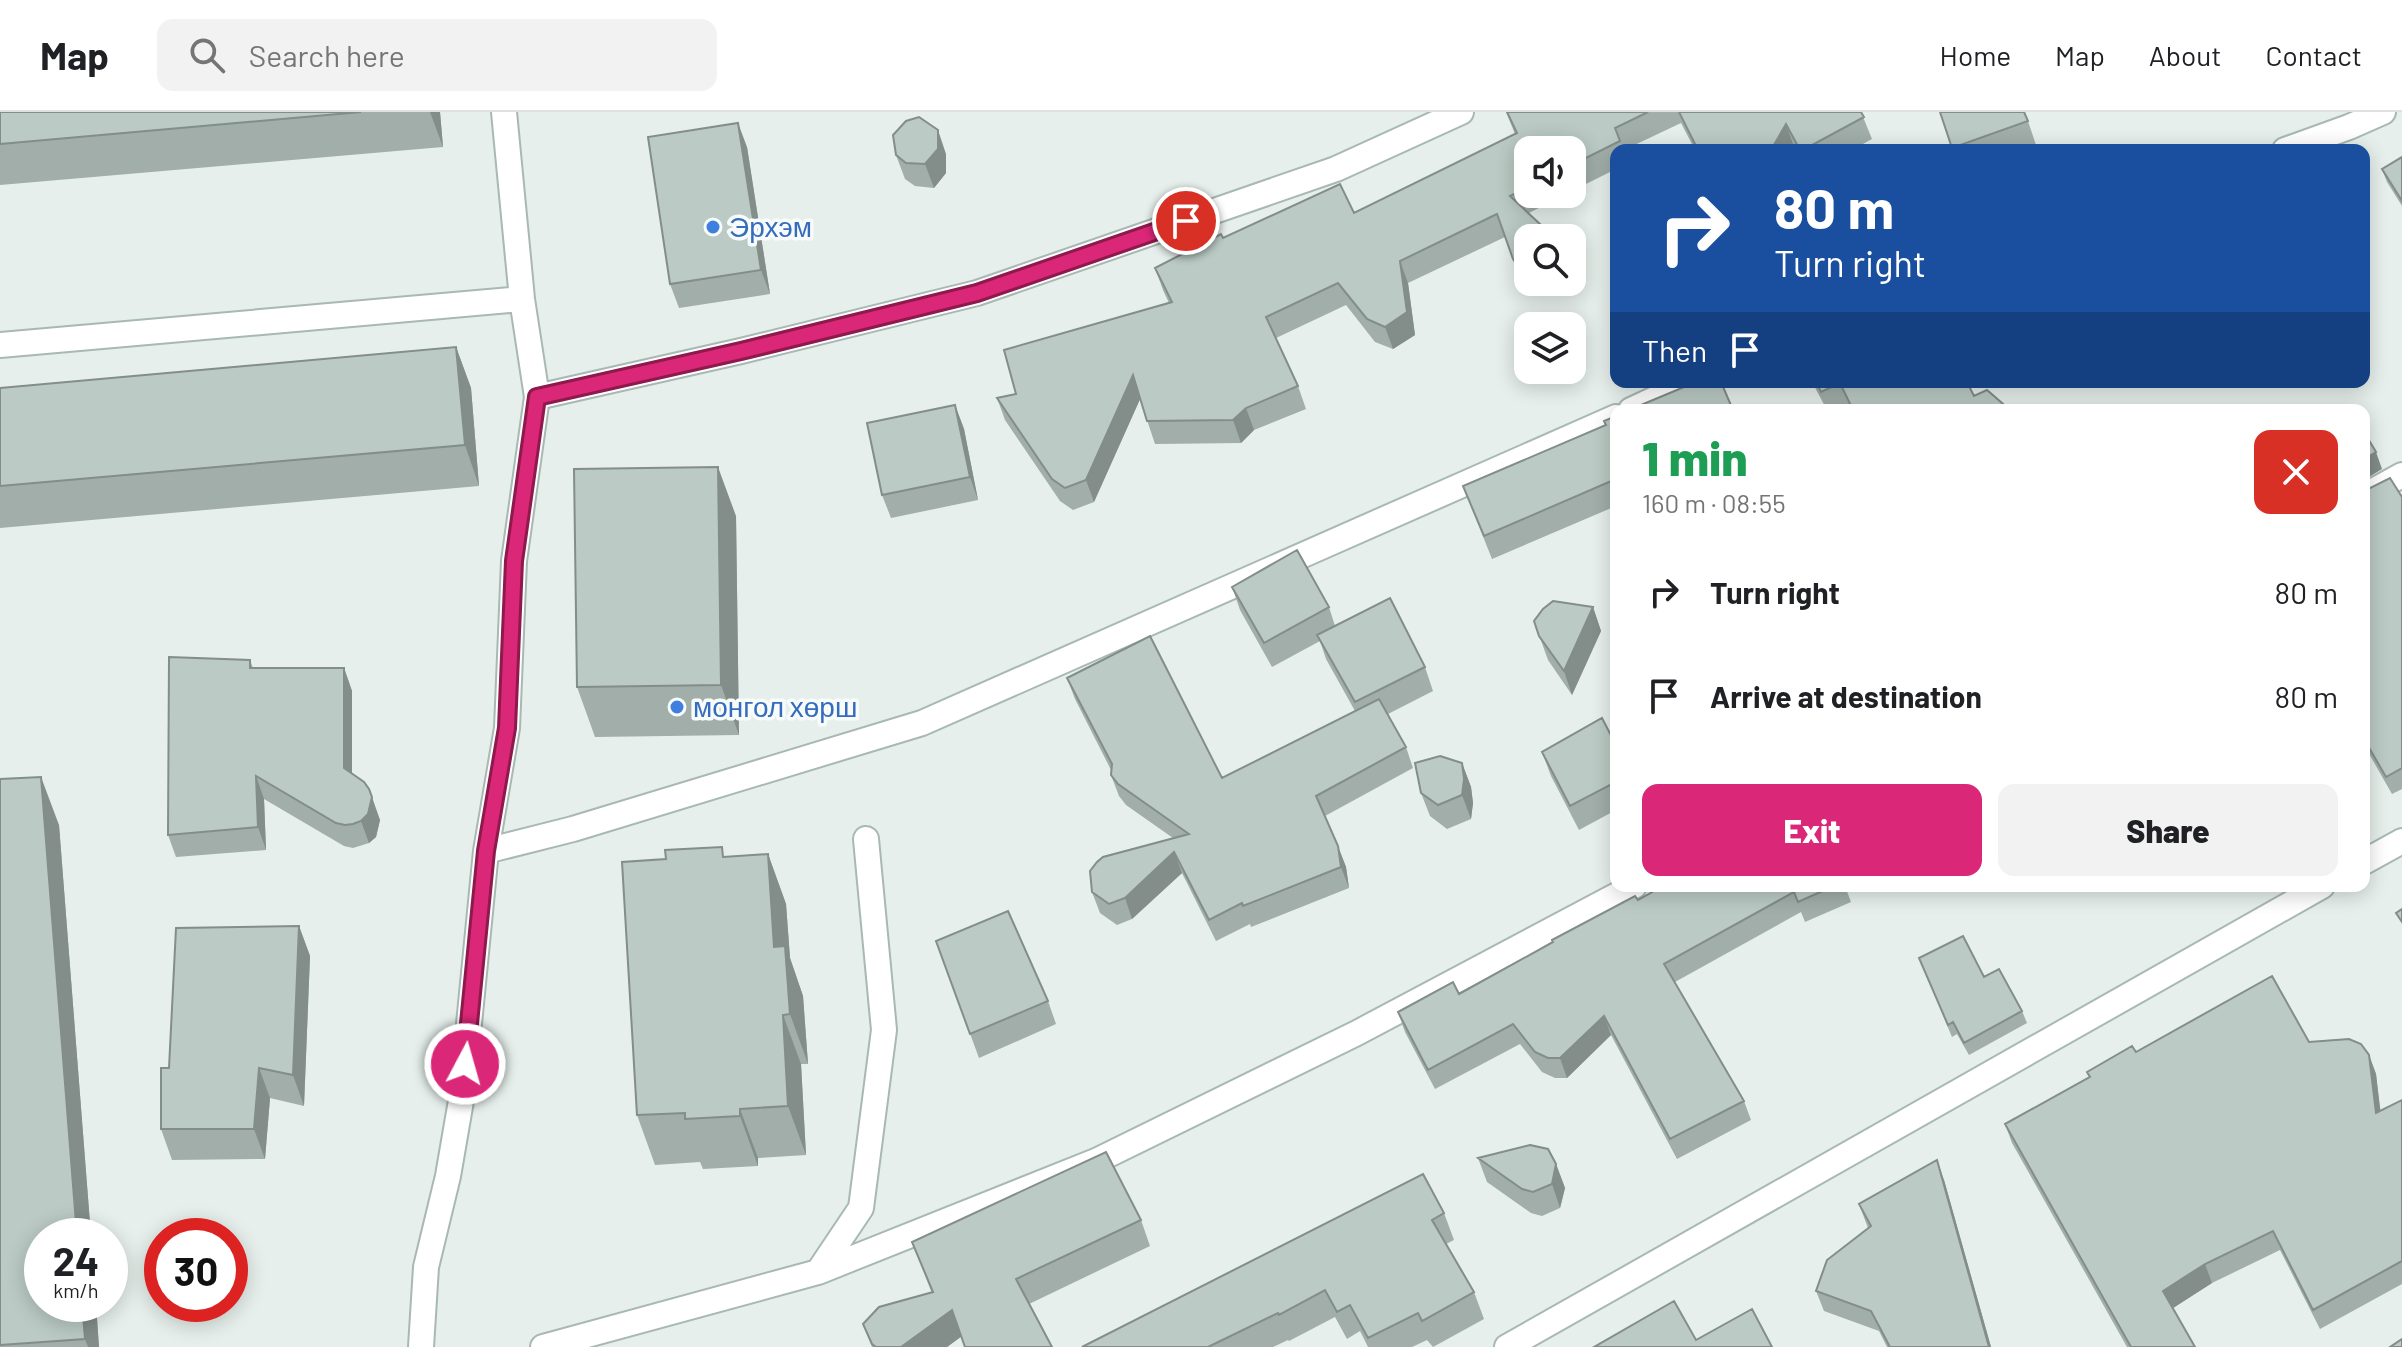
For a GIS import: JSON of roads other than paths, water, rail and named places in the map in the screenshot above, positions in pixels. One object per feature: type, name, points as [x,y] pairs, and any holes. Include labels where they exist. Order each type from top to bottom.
[{"type":"street","points":[[421,1347],[426,1267],[448,1176],[462,1095],[486,851],[507,728],[514,561],[537,397],[522,299],[504,112]]},
{"type":"street","points":[[537,397],[977,293],[1336,169],[1461,112]]},
{"type":"street","points":[[2302,144],[2383,112]]},
{"type":"street","points":[[0,345],[522,299]]},
{"type":"street","points":[[1644,404],[1678,388]]},
{"type":"street","points":[[486,851],[573,829],[922,723],[1610,420]]},
{"type":"street","points":[[2370,493],[2402,475]]},
{"type":"street","points":[[818,1272],[861,1208],[884,1030],[866,839]]},
{"type":"street","points":[[2370,859],[2402,841]]},
{"type":"street","points":[[543,1347],[818,1272],[1096,1161],[1357,1033],[1623,892]]},
{"type":"street","points":[[1507,1347],[2311,892]]},
{"type":"place","name":"Эрхэм","points":[[713,227]]},
{"type":"place","name":"монгол хөрш","points":[[677,707]]}]
